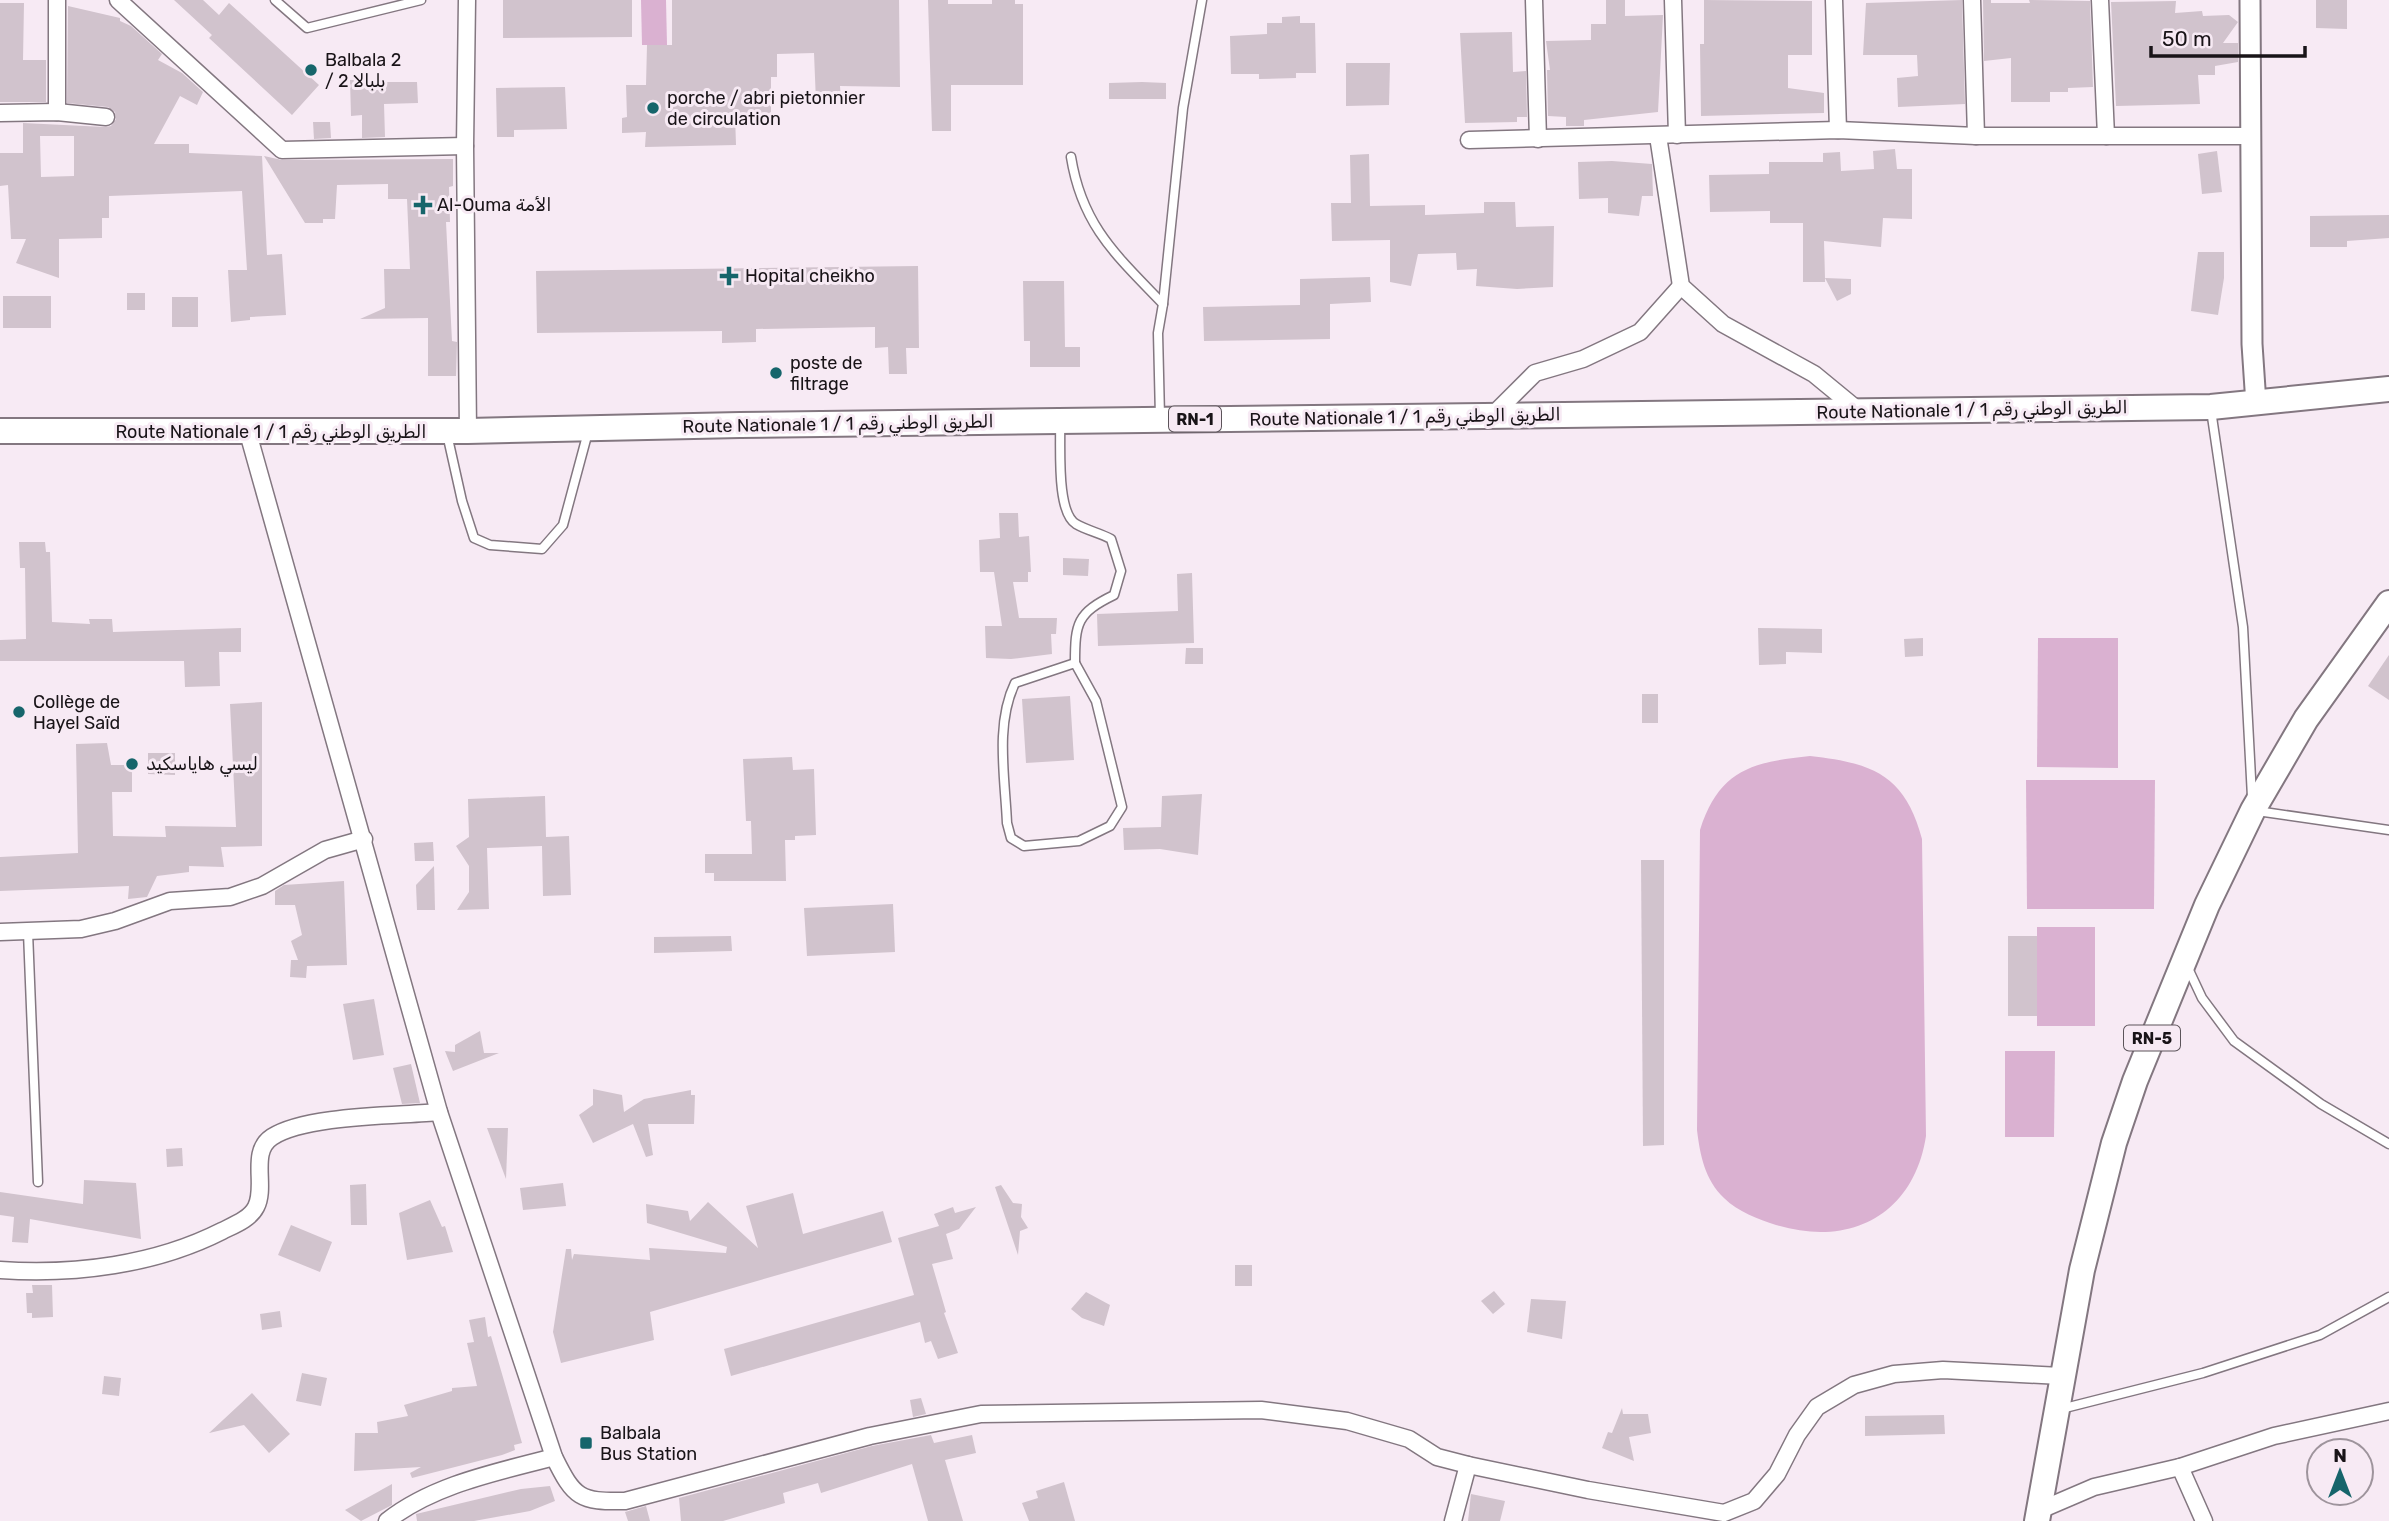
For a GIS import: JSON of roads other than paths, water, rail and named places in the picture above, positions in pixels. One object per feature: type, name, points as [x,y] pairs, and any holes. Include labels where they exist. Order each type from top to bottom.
[{"type":"main road","name":"Route Nationale 1 / الطريق الوطني رقم 1","points":[[0,431],[457,431],[2210,407],[2389,389]]},
{"type":"main road","name":"RN-5","points":[[2037,1516],[2084,1257],[2114,1143],[2135,1081],[2184,960],[2253,810],[2306,719],[2389,603]]},
{"type":"street","points":[[57,0],[57,112]]},
{"type":"street","points":[[118,0],[282,150],[465,146]]},
{"type":"street","points":[[457,431],[467,0]]},
{"type":"street","points":[[1534,0],[1538,139]]},
{"type":"street","points":[[1673,0],[1676,135]]},
{"type":"street","points":[[1835,0],[1838,130]]},
{"type":"street","points":[[1972,0],[1976,136]]},
{"type":"street","points":[[2100,0],[2106,136]]},
{"type":"street","points":[[2250,0],[2252,344],[2256,404]]},
{"type":"street","points":[[0,113],[57,112],[106,117]]},
{"type":"street","points":[[1469,141],[1838,130],[1976,136],[2249,136]]},
{"type":"street","points":[[1658,136],[1681,286],[1723,324],[1814,374],[1859,411]]},
{"type":"street","points":[[1492,416],[1535,373],[1583,359],[1640,332],[1681,286]]},
{"type":"street","points":[[248,433],[439,1112],[554,1457],[568,1486],[590,1502],[625,1501],[870,1436],[981,1414],[1261,1410],[1347,1421],[1409,1439],[1437,1457],[1468,1465],[1588,1490],[1724,1513],[1754,1501],[1777,1474],[1797,1435],[1817,1407],[1854,1385],[1894,1374],[1943,1370],[2061,1376]]},
{"type":"street","points":[[0,932],[81,929],[115,921],[170,901],[214,899],[246,892],[325,850],[364,839]]},
{"type":"street","points":[[0,1270],[25,1272],[118,1265],[192,1247],[243,1220],[256,1209],[261,1192],[260,1154],[269,1139],[287,1130],[317,1123],[439,1112]]},
{"type":"street","points":[[2037,1516],[2094,1487],[2180,1467],[2274,1436],[2389,1411]]},
{"type":"street","points":[[387,1521],[420,1499],[483,1476],[554,1457]]},
{"type":"street","points":[[1453,1521],[1468,1465]]},
{"type":"street","points":[[2180,1467],[2204,1521]]},
{"type":"lane","points":[[275,0],[307,28],[421,0]]},
{"type":"lane","points":[[1160,420],[1158,332],[1183,108],[1202,0]]},
{"type":"lane","points":[[1071,157],[1076,189],[1103,241],[1163,304]]},
{"type":"lane","points":[[2210,407],[2243,627],[2253,810],[2389,830]]},
{"type":"lane","points":[[1060,421],[1062,492],[1066,513],[1074,523],[1111,539],[1121,571],[1114,595],[1088,607],[1075,633],[1075,663],[1096,701],[1122,807],[1110,826],[1079,841],[1024,846],[1011,838],[1007,823],[1004,719],[1007,699],[1015,683],[1075,663]]},
{"type":"lane","points":[[457,431],[462,501],[474,538],[490,545],[542,549],[563,525],[589,429]]},
{"type":"lane","points":[[28,932],[38,1182]]},
{"type":"lane","points":[[2184,960],[2202,998],[2234,1041],[2321,1104],[2389,1144]]},
{"type":"lane","points":[[2055,1410],[2203,1373],[2320,1335],[2389,1297]]},
{"type":"place","name":"Balbala 2 / بلبالا 2","points":[[311,70]]},
{"type":"place","name":"porche / abri pietonnier de circulation","points":[[653,108]]},
{"type":"place","name":"Al-Ouma الأمة","points":[[423,205]]},
{"type":"place","name":"Hopital cheikho","points":[[729,276]]},
{"type":"place","name":"poste de filtrage","points":[[776,373]]},
{"type":"place","name":"Collège de Hayel Saïd","points":[[19,712]]},
{"type":"place","name":"ليسي هاياسكيد","points":[[132,764]]},
{"type":"place","name":"Balbala Bus Station","points":[[586,1443]]}]
